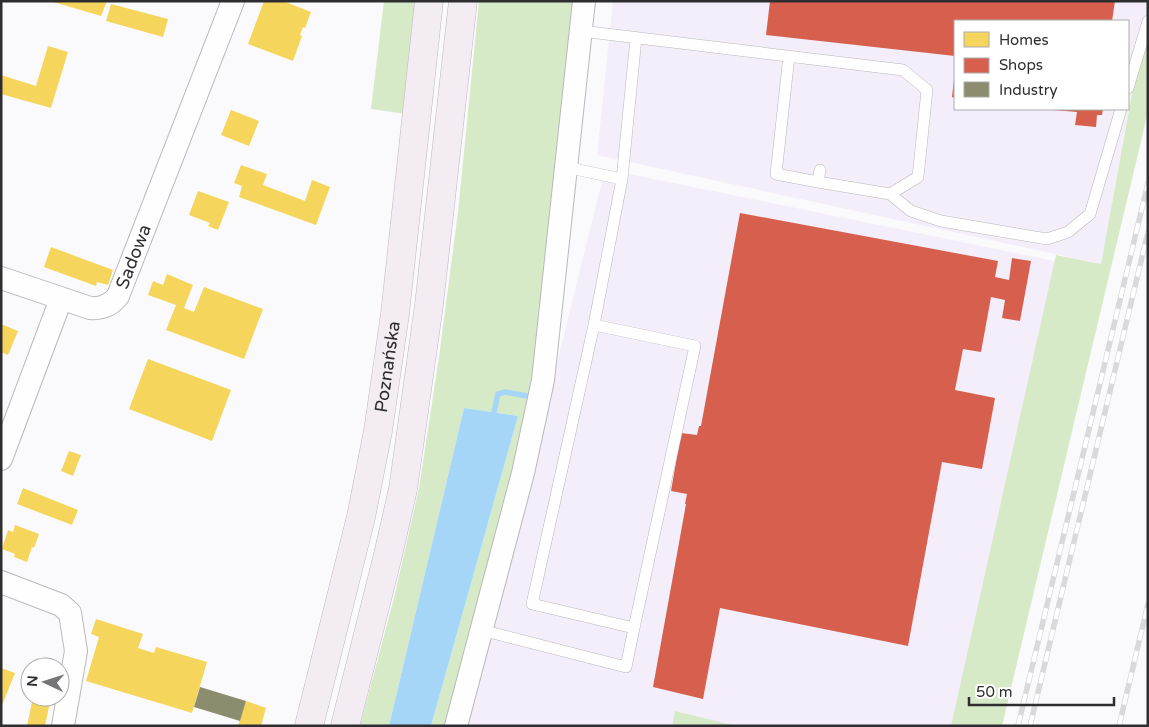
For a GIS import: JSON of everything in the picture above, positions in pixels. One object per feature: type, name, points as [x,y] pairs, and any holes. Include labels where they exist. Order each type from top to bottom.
[{"type":"main road","name":"Poznańska","points":[[309,726],[361,517],[378,431],[395,314],[429,1]]},
{"type":"main road","name":"Poznańska","points":[[345,726],[403,489],[429,305],[463,1]]},
{"type":"street","name":"Sadowa","points":[[1,278],[86,308],[96,308],[108,304],[118,296],[233,1]]},
{"type":"street","points":[[456,726],[523,473],[543,380],[584,1]]},
{"type":"street","points":[[1,459],[61,299]]},
{"type":"street","points":[[1,582],[61,605],[70,613],[76,651],[63,726]]},
{"type":"lane","points":[[1129,85],[1148,21]]},
{"type":"lane","points":[[581,32],[903,70],[927,90],[918,177],[890,194]]},
{"type":"lane","points":[[634,628],[532,604],[594,325],[622,178],[636,38]]},
{"type":"lane","points":[[789,56],[776,174],[819,176],[863,190],[890,194],[911,211],[941,221],[1047,239],[1068,232],[1090,214],[1121,110]]},
{"type":"lane","points":[[565,167],[622,178]]},
{"type":"lane","points":[[863,190],[865,178]]},
{"type":"lane","points":[[481,630],[626,667],[695,346],[594,325]]},
{"type":"shaded area","points":[[613,1],[1148,1],[1129,107],[1129,20],[954,20],[954,110],[1129,110],[1101,264],[597,155]]},
{"type":"shaded area","points":[[605,169],[1055,261],[951,726],[737,726],[675,711],[672,726],[467,726]]},
{"type":"green space","points":[[384,1],[418,1],[406,114],[371,109]]},
{"type":"green space","points":[[479,1],[575,1],[536,383],[447,726],[431,726],[518,416],[464,408],[389,726],[360,726],[394,598],[419,488],[458,212]]},
{"type":"green space","points":[[1148,5],[1148,112],[1002,726],[951,726],[1056,255],[1101,264]]},
{"type":"green space","points":[[675,711],[737,726],[672,726]]},
{"type":"water","points":[[464,408],[518,416],[431,726],[389,726]]},
{"type":"building: Homes","points":[[50,1],[107,1],[101,16]]},
{"type":"building: Homes","points":[[264,1],[283,1],[311,12],[300,35],[302,36],[293,61],[248,44]]},
{"type":"building: Homes","points":[[111,4],[168,19],[163,37],[106,21]]},
{"type":"building: Homes","points":[[48,46],[68,52],[51,108],[1,94],[1,75],[36,86]]},
{"type":"building: Homes","points":[[231,110],[259,121],[249,146],[221,135]]},
{"type":"building: Homes","points":[[241,165],[267,174],[263,185],[305,201],[312,180],[330,187],[316,225],[239,197],[242,186],[234,183]]},
{"type":"building: Homes","points":[[198,191],[229,202],[218,230],[208,226],[210,223],[189,215]]},
{"type":"building: Homes","points":[[51,247],[113,270],[108,285],[97,282],[96,286],[44,267]]},
{"type":"building: Homes","points":[[167,274],[193,285],[184,308],[194,312],[204,287],[263,309],[244,359],[166,330],[176,305],[148,295],[153,281],[163,285]]},
{"type":"building: Homes","points":[[1,324],[18,331],[8,355],[1,352]]},
{"type":"building: Homes","points":[[148,359],[231,390],[212,441],[129,409]]},
{"type":"building: Homes","points":[[69,451],[81,455],[73,476],[61,471]]},
{"type":"building: Homes","points":[[23,488],[78,510],[72,525],[17,504]]},
{"type":"building: Homes","points":[[15,525],[39,534],[27,562],[14,557],[15,554],[2,549],[8,530],[13,532]]},
{"type":"building: Homes","points":[[96,619],[143,634],[138,648],[154,653],[156,647],[207,662],[192,713],[86,681],[99,637],[91,634]]},
{"type":"building: Homes","points":[[1,668],[15,673],[1,708]]},
{"type":"building: Homes","points":[[246,701],[266,708],[261,726],[238,726]]},
{"type":"building: Homes","points":[[31,707],[49,707],[45,726],[27,726]]},
{"type":"building: Shops","points":[[770,1],[1115,1],[1112,20],[954,20],[954,56],[766,35]]},
{"type":"building: Shops","points":[[954,79],[954,98],[952,97]]},
{"type":"building: Shops","points":[[1053,110],[1103,110],[1102,115],[1097,115],[1096,127],[1075,125],[1077,112]]},
{"type":"building: Shops","points":[[740,213],[998,261],[995,277],[1009,280],[1012,258],[1031,261],[1020,321],[1002,318],[1005,300],[991,297],[981,352],[963,349],[955,390],[995,398],[982,469],[942,462],[908,646],[720,608],[703,699],[653,687],[686,504],[687,494],[671,491],[681,433],[697,435],[699,426],[701,426]]},
{"type":"building: Industry","points":[[200,687],[246,701],[240,721],[194,707]]},
{"type":"waterway","points":[[494,412],[498,394],[505,392],[527,396]]},
{"type":"railway","points":[[1018,726],[1148,183]]},
{"type":"railway","points":[[1030,726],[1148,232]]},
{"type":"railway","points":[[1119,726],[1148,604]]}]
